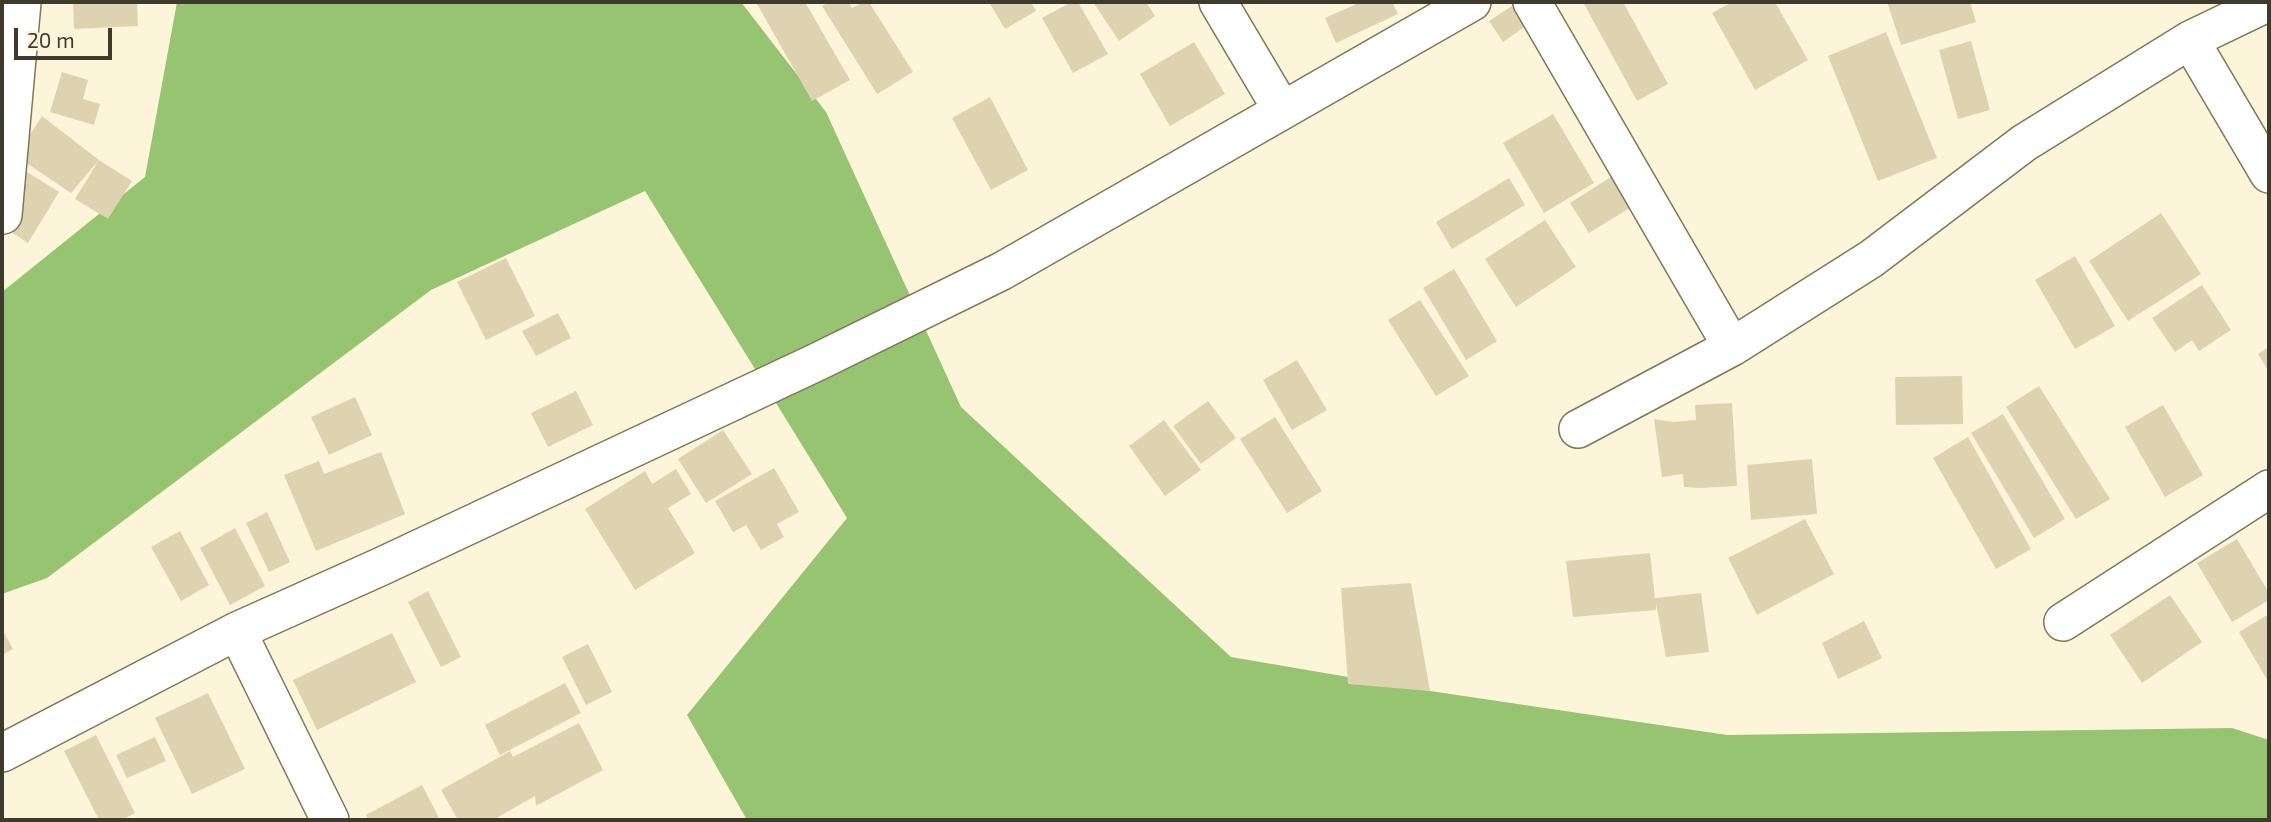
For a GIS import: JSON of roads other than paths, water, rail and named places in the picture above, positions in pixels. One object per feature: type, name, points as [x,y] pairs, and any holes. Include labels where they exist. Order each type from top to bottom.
[{"type":"street","points":[[3,215],[22,2]]},
{"type":"street","points":[[1218,2],[1282,110]]},
{"type":"street","points":[[2,753],[237,631],[380,567],[817,362],[1002,271],[1472,2]]},
{"type":"street","points":[[1532,2],[1732,347]]},
{"type":"street","points":[[1578,429],[1732,347],[1871,259],[2024,143],[2190,40],[2269,2]]},
{"type":"street","points":[[2190,40],[2269,174]]},
{"type":"street","points":[[2063,622],[2269,489]]},
{"type":"street","points":[[237,631],[330,820]]}]
